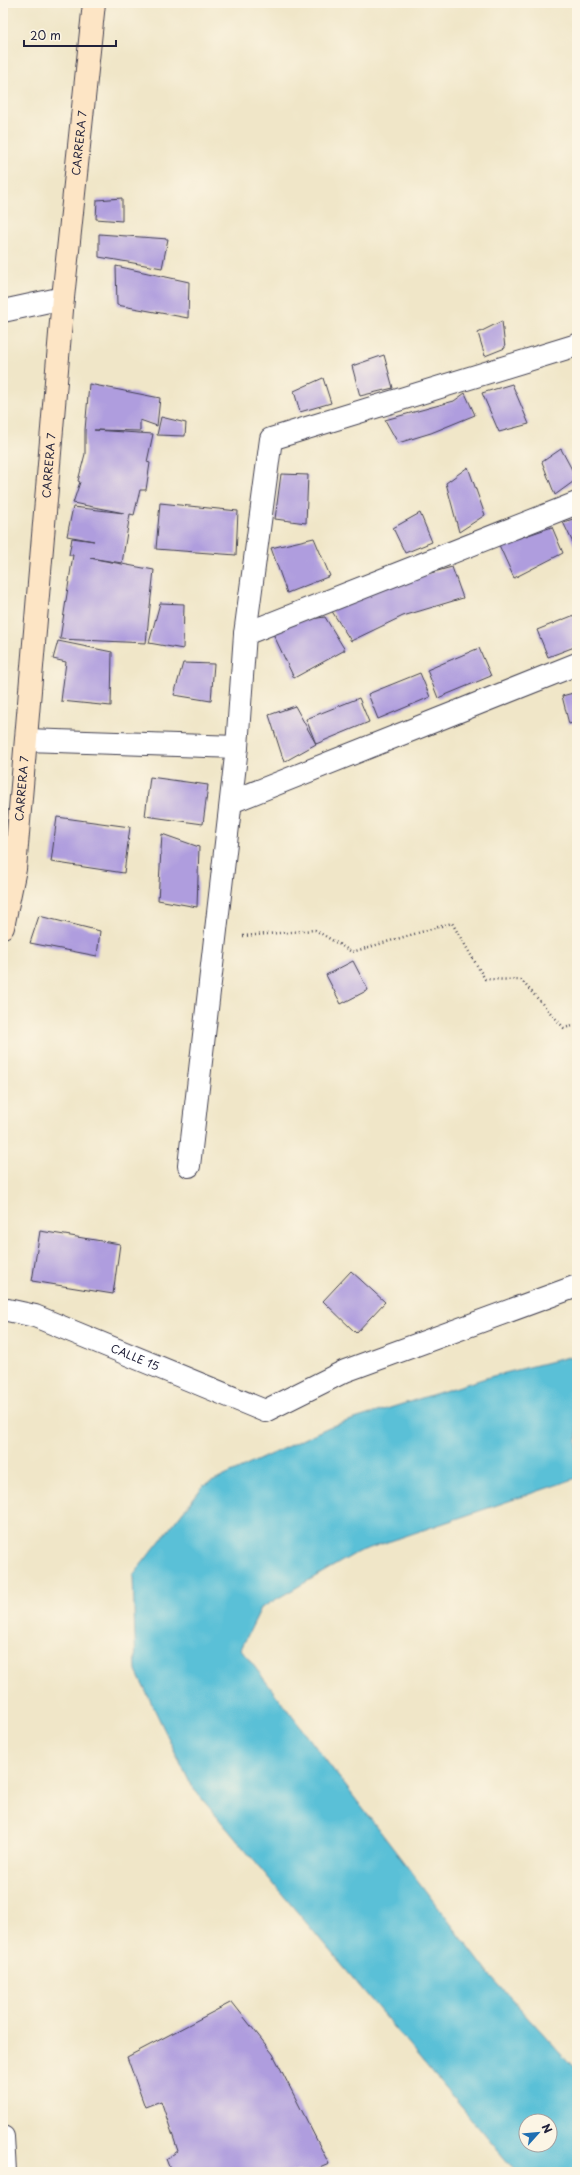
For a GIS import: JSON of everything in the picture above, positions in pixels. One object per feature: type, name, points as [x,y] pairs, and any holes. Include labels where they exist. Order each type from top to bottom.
[{"type":"street","name":"CARRERA 7","points":[[3,927],[15,869],[63,298],[94,3]]},
{"type":"street","points":[[3,311],[63,298]]},
{"type":"street","points":[[189,1166],[237,747],[245,634],[271,439],[577,345]]},
{"type":"street","points":[[245,634],[577,503]]},
{"type":"street","points":[[231,802],[577,664]]},
{"type":"street","points":[[26,740],[237,747]]},
{"type":"street","name":"CALLE 15","points":[[3,1309],[35,1316],[265,1411],[345,1371],[577,1286]]},
{"type":"street","points":[[3,2137],[5,2172]]},
{"type":"path","points":[[215,939],[315,930],[352,952],[452,923],[485,979],[521,980],[564,1028],[577,1025]]},
{"type":"water","points":[[577,1355],[577,1478],[358,1552],[261,1608],[241,1649],[489,1974],[577,2071],[577,2172],[516,2172],[192,1787],[136,1671],[133,1575],[203,1486],[329,1427],[489,1377]]},
{"type":"building","points":[[122,198],[122,221],[96,219],[97,200]]},
{"type":"building","points":[[99,234],[168,239],[162,268],[99,257]]},
{"type":"building","points":[[116,266],[189,282],[188,318],[117,305]]},
{"type":"building","points":[[502,321],[505,348],[485,356],[478,333]]},
{"type":"building","points":[[384,355],[393,388],[360,396],[352,366]]},
{"type":"building","points":[[323,378],[331,403],[300,412],[294,391]]},
{"type":"building","points":[[89,384],[160,398],[157,426],[140,420],[140,431],[94,430],[153,434],[147,462],[150,463],[146,490],[140,490],[134,515],[130,514],[122,563],[90,558],[154,570],[146,643],[60,639],[73,555],[69,555],[72,538],[94,541],[67,536],[73,507],[124,513],[73,503],[80,482],[78,481],[85,454],[85,430]]},
{"type":"building","points":[[512,384],[529,424],[499,432],[482,393]]},
{"type":"building","points":[[465,393],[475,415],[431,433],[398,443],[385,420],[454,401]]},
{"type":"building","points":[[161,417],[186,423],[185,436],[157,435]]},
{"type":"building","points":[[561,449],[577,479],[555,495],[542,462]]},
{"type":"building","points":[[577,457],[577,473],[573,459]]},
{"type":"building","points":[[468,467],[485,515],[459,532],[446,483]]},
{"type":"building","points":[[281,474],[308,475],[306,523],[275,519]]},
{"type":"building","points":[[160,503],[238,511],[236,555],[156,549]]},
{"type":"building","points":[[420,513],[432,542],[405,553],[393,528]]},
{"type":"building","points":[[577,518],[577,546],[575,547],[563,522]]},
{"type":"building","points":[[552,527],[563,553],[514,578],[499,545]]},
{"type":"building","points":[[314,538],[330,576],[287,593],[271,548]]},
{"type":"building","points":[[452,567],[463,598],[403,616],[351,641],[326,602]]},
{"type":"building","points":[[160,603],[184,604],[183,649],[149,643]]},
{"type":"building","points":[[577,614],[577,646],[548,657],[537,630]]},
{"type":"building","points":[[325,617],[345,650],[294,678],[269,625]]},
{"type":"building","points":[[58,641],[112,652],[111,706],[61,701],[66,662],[53,659]]},
{"type":"building","points":[[479,648],[491,676],[438,698],[427,670]]},
{"type":"building","points":[[183,663],[214,664],[211,701],[174,695]]},
{"type":"building","points":[[420,673],[430,697],[378,719],[368,694]]},
{"type":"building","points":[[577,692],[577,722],[569,724],[562,696]]},
{"type":"building","points":[[359,698],[369,722],[316,744],[306,719]]},
{"type":"building","points":[[295,706],[316,744],[284,762],[269,715]]},
{"type":"building","points":[[150,777],[208,785],[203,824],[145,816]]},
{"type":"building","points":[[57,817],[130,827],[124,873],[51,862]]},
{"type":"building","points":[[162,834],[199,847],[197,907],[158,900]]},
{"type":"building","points":[[39,916],[100,931],[97,956],[30,943]]},
{"type":"building","points":[[353,961],[368,990],[341,1004],[326,975]]},
{"type":"building","points":[[40,1231],[120,1244],[113,1294],[32,1281]]},
{"type":"building","points":[[351,1271],[385,1302],[356,1333],[323,1301]]},
{"type":"building","points":[[232,2002],[273,2054],[329,2164],[310,2172],[171,2172],[166,2159],[178,2151],[161,2101],[145,2107],[127,2057]]}]
